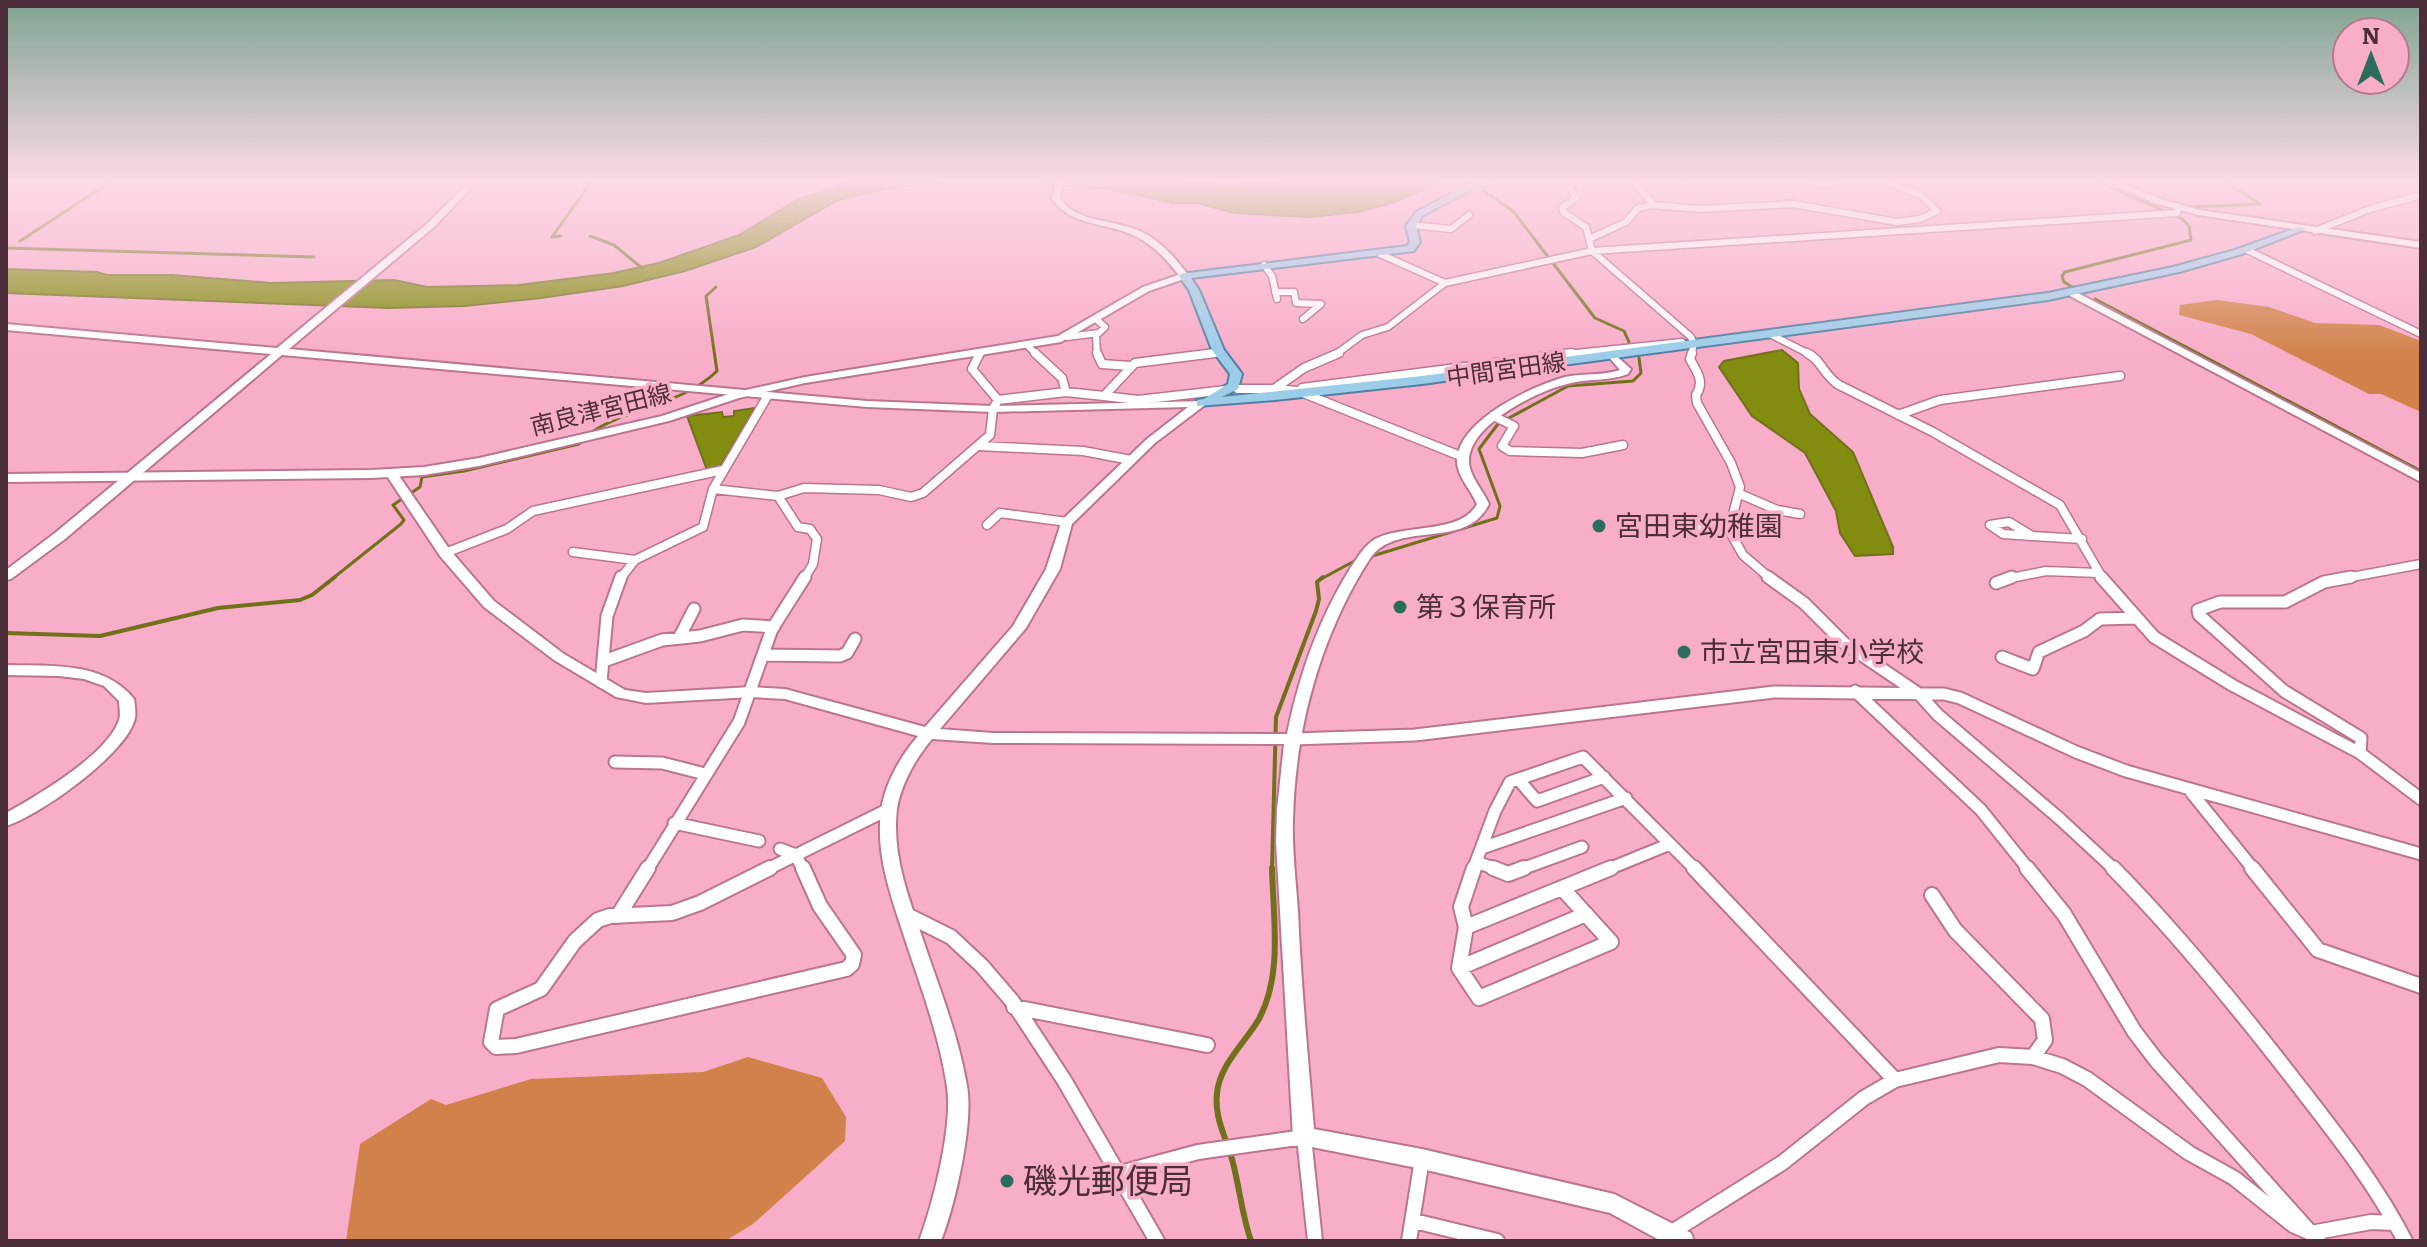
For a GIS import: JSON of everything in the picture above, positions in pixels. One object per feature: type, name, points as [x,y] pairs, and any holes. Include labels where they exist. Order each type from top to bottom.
[{"type":"main road","points":[[1201,403],[1232,390],[1237,379],[1220,352],[1194,290],[1184,276],[1380,254],[1414,248],[1413,239]]},
{"type":"main road","name":"中間宮田線","points":[[1201,403],[2073,294],[2156,277],[2275,239]]},
{"type":"street","points":[[6,576],[60,536],[414,239]]},
{"type":"street","points":[[1147,239],[1171,257],[1184,276]]},
{"type":"street","points":[[1589,239],[1592,251],[1691,337],[1688,343],[1690,359],[1701,380],[1695,401],[1726,450],[1739,483],[1740,494],[1729,531],[1743,555],[1804,603],[1844,643],[1919,694],[1938,715],[2077,834],[2182,942],[2353,1155],[2405,1241]]},
{"type":"street","points":[[1274,389],[1304,368],[1339,353],[1362,335],[1388,327],[1445,283],[1592,251],[1777,239]]},
{"type":"street","points":[[2377,239],[2421,245]]},
{"type":"street","points":[[2247,250],[2421,334]]},
{"type":"street","points":[[1380,254],[1445,283]]},
{"type":"street","points":[[1264,265],[1272,276],[1276,296],[1294,292],[1296,303],[1321,304],[1303,319]]},
{"type":"street","name":"南良津宮田線","points":[[6,478],[391,473],[479,462],[665,419],[736,395],[805,380],[1028,346],[1067,337],[1146,289],[1184,276]]},
{"type":"street","points":[[2073,294],[2421,478]]},
{"type":"street","points":[[1067,337],[1096,334],[1105,327],[1097,320]]},
{"type":"street","points":[[6,327],[767,397],[1094,407],[1232,390],[1294,390],[1304,391],[1463,457]]},
{"type":"street","points":[[1096,334],[1097,356],[1102,364],[1130,366],[1160,358],[1220,352]]},
{"type":"street","points":[[1770,334],[1814,356],[1833,381],[2046,496],[2068,515],[2098,573],[2154,637],[2232,685],[2360,753],[2421,799]]},
{"type":"street","points":[[1028,346],[1062,378],[1066,392]]},
{"type":"street","points":[[1315,1241],[1304,1137],[1284,812],[1283,739],[1333,616],[1369,550],[1389,536],[1451,527],[1479,515],[1483,504],[1465,469],[1463,457],[1468,441],[1477,429],[1493,416],[1564,381],[1614,376],[1624,372],[1624,365],[1608,352]]},
{"type":"street","points":[[713,489],[778,496],[804,488],[879,490],[911,497],[923,493],[990,435],[995,404],[972,369],[980,353]]},
{"type":"street","points":[[1094,407],[1130,366]]},
{"type":"street","points":[[1898,415],[1940,400],[2120,376]]},
{"type":"street","points":[[995,404],[1066,392],[1138,403],[1201,403]]},
{"type":"street","points":[[601,682],[610,595],[619,578],[635,560],[703,527],[713,489],[767,397]]},
{"type":"street","points":[[930,1241],[939,1218],[955,1142],[958,1089],[944,1032],[895,882],[888,845],[889,809],[904,768],[916,748],[1019,628],[1053,569],[1067,522],[1131,460],[1201,403]]},
{"type":"street","points":[[1493,416],[1514,426],[1502,446],[1510,451],[1582,453],[1623,445]]},
{"type":"street","points":[[979,446],[1083,451],[1131,460]]},
{"type":"street","points":[[445,553],[496,535],[533,511],[723,470]]},
{"type":"street","points":[[391,473],[445,553],[501,616],[621,694],[646,698],[751,692],[800,696],[930,734],[1033,740],[1415,735],[1774,692],[1919,694],[1960,698],[2076,752],[2189,790],[2421,854]]},
{"type":"street","points":[[1740,494],[1777,510],[1800,514]]},
{"type":"street","points":[[618,916],[739,722],[774,627],[813,564],[817,539],[810,529],[798,527],[778,496]]},
{"type":"street","points":[[987,525],[1000,513],[1067,522]]},
{"type":"street","points":[[1685,528],[1729,531]]},
{"type":"street","points":[[2032,536],[2082,539]]},
{"type":"street","points":[[573,552],[635,560]]},
{"type":"street","points":[[2360,753],[2361,738],[2284,691],[2199,615],[2198,610],[2208,604],[2227,600],[2283,602],[2324,582],[2421,564]]},
{"type":"street","points":[[1996,583],[2017,573],[2036,570],[2098,573]]},
{"type":"street","points":[[679,638],[694,609]]},
{"type":"street","points":[[2002,657],[2033,669],[2039,652],[2084,631],[2100,619],[2135,618]]},
{"type":"street","points":[[604,661],[655,641],[743,625],[774,627]]},
{"type":"street","points":[[763,655],[840,656],[847,653],[855,639]]},
{"type":"street","points":[[6,670],[80,674],[110,684],[121,693],[127,704],[128,717],[102,757],[55,794],[6,820]]},
{"type":"street","points":[[1855,691],[1981,810],[2064,914],[2134,1031],[2156,1060],[2314,1237]]},
{"type":"street","points":[[1562,888],[1611,942],[1479,998],[1459,968],[1466,927],[1461,907],[1495,811],[1510,782],[1583,757],[1626,798],[1895,1080]]},
{"type":"street","points":[[615,762],[662,763],[705,774]]},
{"type":"street","points":[[1518,779],[1537,801],[1604,777]]},
{"type":"street","points":[[2189,790],[2318,950],[2421,986]]},
{"type":"street","points":[[1482,848],[1626,798]]},
{"type":"street","points":[[780,849],[797,856],[820,906],[854,955],[852,964],[846,969],[516,1046],[496,1047],[491,1042],[497,1009],[541,989],[590,924],[618,916],[672,913],[700,903],[797,856],[889,809]]},
{"type":"street","points":[[674,823],[759,841]]},
{"type":"street","points":[[1466,927],[1670,844]]},
{"type":"street","points":[[1477,862],[1508,874],[1582,847]]},
{"type":"street","points":[[1932,895],[1955,930],[2042,1019],[2047,1030],[2045,1045],[2033,1057]]},
{"type":"street","points":[[1459,968],[1586,914]]},
{"type":"street","points":[[907,915],[948,935],[991,978],[1014,1007],[1058,1069],[1157,1241]]},
{"type":"street","points":[[1014,1007],[1207,1045]]},
{"type":"street","points":[[1116,1174],[1218,1148],[1304,1137],[1422,1159],[1614,1204],[1677,1237],[1782,1163],[1864,1098],[1895,1080],[1999,1055],[2033,1057],[2062,1066],[2087,1079],[2189,1153],[2234,1178],[2293,1225],[2314,1237],[2371,1222],[2395,1223]]},
{"type":"street","points":[[1409,1241],[1422,1159]]},
{"type":"street","points":[[1414,1221],[1497,1241]]},
{"type":"shaded area","points":[[727,239],[770,239],[756,247],[685,271],[623,286],[465,306],[389,308],[6,293],[6,269],[172,275],[271,283],[394,280],[427,287],[519,285],[614,273],[659,263]]},
{"type":"shaded area","points":[[2217,300],[2269,307],[2315,323],[2379,325],[2421,341],[2421,412],[2381,394],[2369,394],[2251,334],[2179,315],[2180,305]]},
{"type":"shaded area","points":[[1782,350],[1798,363],[1799,389],[1810,414],[1853,452],[1893,547],[1893,554],[1855,556],[1840,533],[1836,511],[1805,453],[1752,416],[1719,367],[1724,361]]},
{"type":"shaded area","points":[[755,408],[720,467],[707,470],[687,416],[722,412],[723,417],[734,416],[734,411]]},
{"type":"shaded area","points":[[748,1057],[822,1078],[846,1117],[845,1141],[753,1224],[725,1241],[346,1241],[360,1144],[431,1099],[446,1105],[531,1079],[703,1072]]},
{"type":"waterway","points":[[599,239],[614,245],[642,268]]},
{"type":"waterway","points":[[1535,239],[1595,318],[1624,331],[1629,342]]},
{"type":"waterway","points":[[2074,288],[2064,282],[2062,276],[2065,272],[2191,239]]},
{"type":"waterway","points":[[6,248],[314,257]]},
{"type":"waterway","points":[[589,434],[621,417],[687,392],[717,371],[706,296],[716,287]]},
{"type":"waterway","points":[[2095,299],[2421,471]]},
{"type":"waterway","points":[[1369,557],[1497,518],[1500,506],[1479,449],[1498,424],[1568,386],[1633,381],[1641,373],[1639,358]]},
{"type":"waterway","points":[[332,579],[401,524],[404,520],[393,505],[420,487],[422,477],[464,471],[579,444],[583,440]]},
{"type":"waterway","points":[[1321,579],[1360,558]]},
{"type":"waterway","points":[[6,633],[100,636],[218,608],[300,600],[312,595],[335,577]]},
{"type":"waterway","points":[[1272,869],[1276,717],[1316,611],[1319,599],[1317,582],[1323,577]]},
{"type":"waterway","points":[[1251,1241],[1233,1163],[1219,1120],[1217,1093],[1228,1063],[1259,1019],[1271,983],[1275,945],[1272,869]]},
{"type":"place","name":"宮田東幼稚園","points":[[1599,526]]},
{"type":"place","name":"第３保育所","points":[[1400,607]]},
{"type":"place","name":"市立宮田東小学校","points":[[1684,652]]},
{"type":"place","name":"磯光郵便局","points":[[1007,1181]]}]
